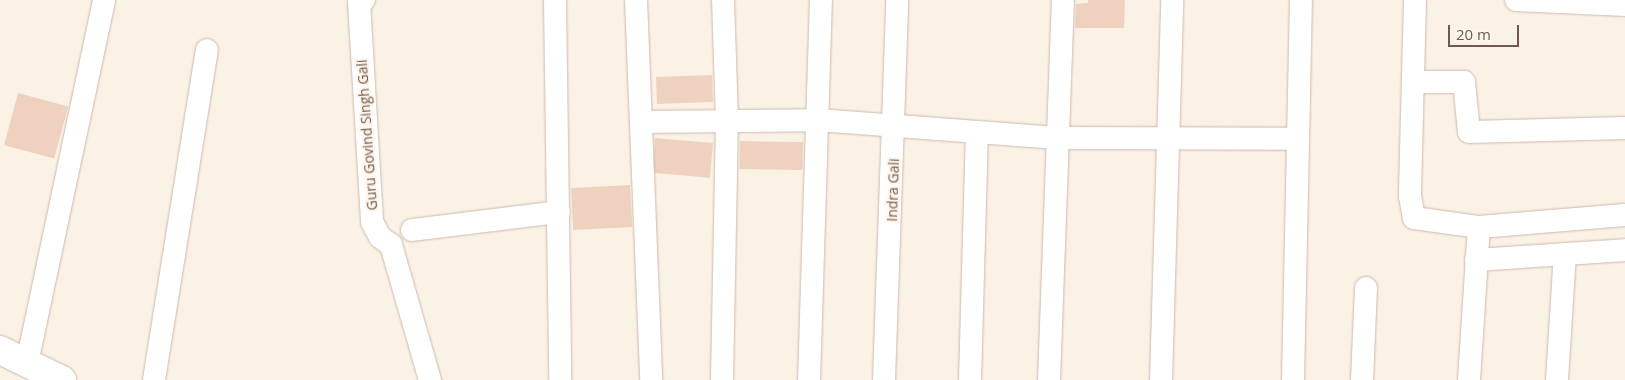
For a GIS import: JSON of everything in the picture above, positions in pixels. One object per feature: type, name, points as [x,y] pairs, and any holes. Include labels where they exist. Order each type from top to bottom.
[{"type":"street","points":[[27,363],[104,0]]},
{"type":"street","name":"Guru Govind Singh Gali","points":[[364,0],[359,2],[372,222],[380,237],[391,245],[430,380]]},
{"type":"street","points":[[554,0],[559,212],[560,380]]},
{"type":"street","points":[[636,0],[650,380]]},
{"type":"street","points":[[722,380],[727,120],[723,0]]},
{"type":"street","points":[[809,380],[821,0]]},
{"type":"street","name":"Indra Gali","points":[[884,380],[895,125],[897,0]]},
{"type":"street","points":[[1050,380],[1060,138],[1063,0]]},
{"type":"street","points":[[1161,380],[1172,0]]},
{"type":"street","points":[[1292,380],[1301,0]]},
{"type":"street","points":[[1415,0],[1410,196],[1414,218],[1479,227],[1625,215]]},
{"type":"street","points":[[1516,0],[1625,5]]},
{"type":"street","points":[[154,380],[208,50]]},
{"type":"street","points":[[1413,82],[1464,82],[1469,132],[1625,128]]},
{"type":"street","points":[[641,122],[818,120],[1060,138],[1167,140],[1298,139]]},
{"type":"street","points":[[970,380],[977,132]]},
{"type":"street","points":[[412,230],[559,212]]},
{"type":"street","points":[[1469,380],[1479,227]]},
{"type":"street","points":[[1476,260],[1625,250]]},
{"type":"street","points":[[1557,380],[1565,254]]},
{"type":"street","points":[[1362,380],[1366,288]]},
{"type":"street","points":[[0,350],[62,380]]},
{"type":"building","points":[[1088,0],[1125,0],[1124,28],[1075,28],[1076,4],[1088,3]]},
{"type":"building","points":[[712,75],[713,102],[657,104],[656,77]]},
{"type":"building","points":[[18,93],[68,106],[54,159],[4,145]]},
{"type":"building","points":[[655,138],[713,143],[710,178],[652,173]]},
{"type":"building","points":[[740,141],[803,142],[803,170],[740,169]]},
{"type":"building","points":[[630,185],[632,227],[573,230],[571,188]]}]
